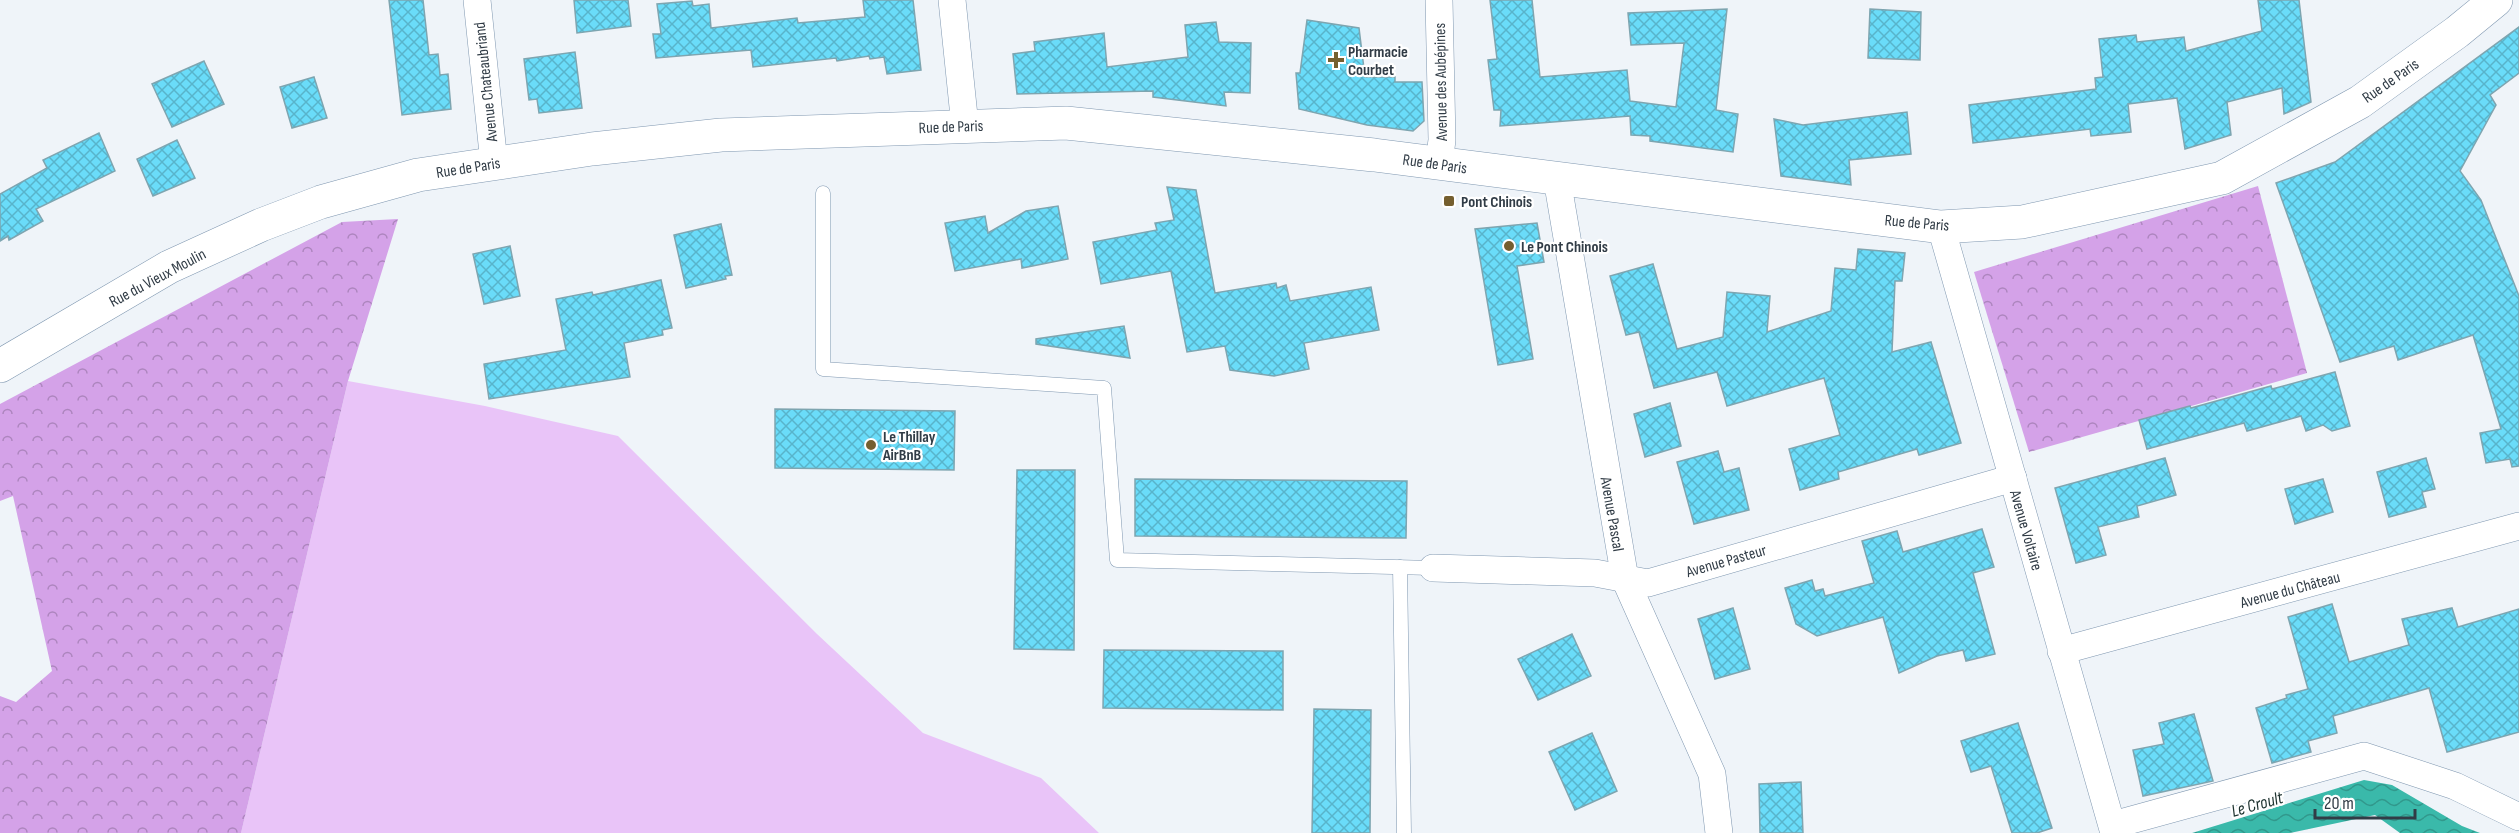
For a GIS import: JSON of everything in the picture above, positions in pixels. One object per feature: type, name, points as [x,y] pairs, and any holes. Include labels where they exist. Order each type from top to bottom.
[{"type":"street","name":"Avenue Chateaubriand","points":[[477,0],[494,163]]},
{"type":"street","points":[[952,0],[965,126]]},
{"type":"street","name":"Avenue des Aubépines","points":[[1438,0],[1442,140],[1439,164]]},
{"type":"street","name":"Rue de Paris","points":[[321,202],[418,175],[494,163],[721,135],[1066,123],[1439,164],[1941,227],[2022,222],[2222,178],[2360,102],[2457,32],[2496,0]]},
{"type":"street","name":"Avenue Pascal","points":[[1557,179],[1625,579],[1712,774],[1719,833]]},
{"type":"street","name":"Rue du Vieux Moulin","points":[[0,366],[169,267],[261,225],[321,202]]},
{"type":"street","name":"Avenue Voltaire","points":[[1941,227],[2113,829]]},
{"type":"street","name":"Avenue Pasteur","points":[[1433,568],[1595,573],[1648,583],[2013,478]]},
{"type":"street","name":"Avenue du Château","points":[[2061,651],[2519,526]]},
{"type":"street","points":[[2113,829],[2364,756],[2455,786],[2519,817]]},
{"type":"lane","points":[[823,193],[822,369],[1104,388],[1117,560],[1433,568]]},
{"type":"lane","points":[[1400,567],[1404,833]]},
{"type":"shaded area","points":[[348,381],[485,406],[618,436],[817,634],[923,733],[1041,778],[1099,833],[241,833]]},
{"type":"green space","points":[[2258,186],[2307,373],[2029,452],[1974,272]]},
{"type":"green space","points":[[398,219],[348,381],[241,833],[0,833],[0,696],[16,702],[52,671],[13,496],[0,501],[0,404],[342,222]]},
{"type":"water","points":[[2364,780],[2392,785],[2462,826],[2480,833],[2400,833],[2375,815],[2290,833],[2192,833]]},
{"type":"building","points":[[389,0],[423,0],[429,55],[438,54],[440,75],[448,74],[451,109],[402,115]]},
{"type":"building","points":[[574,0],[628,0],[631,26],[577,33]]},
{"type":"building","points":[[863,0],[913,0],[921,70],[887,74],[884,57],[870,59],[869,56],[837,61],[836,58],[753,67],[751,50],[656,58],[653,34],[661,34],[657,4],[692,1],[693,6],[709,4],[711,28],[797,18],[798,23],[865,17]]},
{"type":"building","points":[[1490,0],[1532,0],[1540,77],[1627,70],[1630,101],[1676,107],[1684,43],[1631,45],[1628,13],[1727,9],[1716,110],[1738,114],[1733,152],[1650,141],[1650,136],[1631,135],[1630,116],[1500,126],[1501,110],[1494,110],[1488,60],[1497,59]]},
{"type":"building","points":[[2258,0],[2299,0],[2311,102],[2284,114],[2282,88],[2227,102],[2231,135],[2185,149],[2177,98],[2128,104],[2131,132],[2091,136],[2090,129],[1973,143],[1969,105],[2096,89],[2095,78],[2103,77],[2099,39],[2136,35],[2137,42],[2184,37],[2186,51],[2262,31]]},
{"type":"building","points":[[1870,9],[1921,12],[1920,60],[1868,58]]},
{"type":"building","points":[[1307,20],[1359,28],[1365,77],[1395,77],[1395,82],[1422,82],[1424,121],[1413,131],[1367,125],[1299,109],[1296,73],[1300,73]]},
{"type":"building","points":[[1216,22],[1219,42],[1251,43],[1250,93],[1224,92],[1226,106],[1153,97],[1153,91],[1017,94],[1013,54],[1035,51],[1034,42],[1104,33],[1107,67],[1188,57],[1185,25]]},
{"type":"building","points":[[2519,27],[2519,73],[2490,95],[2496,105],[2460,171],[2481,200],[2519,296],[2519,466],[2512,467],[2510,459],[2486,463],[2480,433],[2501,429],[2473,335],[2398,360],[2394,346],[2340,362],[2276,183],[2335,162]]},
{"type":"building","points":[[575,52],[582,108],[539,113],[537,99],[529,100],[524,59]]},
{"type":"building","points":[[204,61],[224,104],[172,127],[152,84]]},
{"type":"building","points":[[314,77],[327,118],[292,128],[280,87]]},
{"type":"building","points":[[1907,112],[1911,154],[1849,160],[1851,185],[1781,176],[1774,119],[1803,125]]},
{"type":"building","points":[[99,133],[115,171],[36,209],[43,221],[9,240],[8,236],[0,241],[0,194],[47,168],[43,160]]},
{"type":"building","points":[[177,140],[195,178],[153,196],[137,159]]},
{"type":"building","points":[[1167,187],[1196,190],[1215,293],[1276,283],[1277,288],[1286,285],[1290,301],[1371,287],[1379,330],[1304,343],[1309,369],[1274,376],[1230,370],[1225,346],[1187,352],[1171,271],[1101,284],[1093,242],[1157,230],[1155,223],[1174,220]]},
{"type":"building","points":[[1058,206],[1068,259],[1022,268],[1021,259],[955,271],[945,223],[985,216],[988,233],[1026,211]]},
{"type":"building","points":[[1537,223],[1544,262],[1517,266],[1533,359],[1498,365],[1475,229]]},
{"type":"building","points":[[721,224],[732,275],[725,276],[726,279],[686,288],[674,235]]},
{"type":"building","points":[[510,246],[520,296],[484,304],[473,254]]},
{"type":"building","points":[[1858,249],[1905,253],[1902,281],[1895,281],[1892,352],[1931,342],[1961,443],[1919,455],[1917,449],[1838,472],[1839,479],[1800,490],[1789,449],[1840,435],[1824,378],[1727,406],[1717,372],[1654,388],[1639,332],[1626,335],[1610,276],[1653,264],[1677,349],[1723,337],[1727,292],[1770,296],[1767,332],[1831,311],[1835,268],[1856,270]]},
{"type":"building","points":[[661,280],[672,328],[662,330],[663,335],[624,343],[630,377],[489,399],[484,364],[566,350],[556,299],[592,292],[593,295]]},
{"type":"building","points":[[1124,326],[1130,358],[1036,344],[1036,339]]},
{"type":"building","points":[[2335,372],[2350,426],[2332,431],[2323,425],[2306,431],[2301,416],[2247,431],[2244,423],[2147,449],[2139,420]]},
{"type":"building","points":[[1670,403],[1681,446],[1645,457],[1634,414]]},
{"type":"building","points":[[775,409],[955,411],[954,470],[775,468]]},
{"type":"building","points":[[1718,451],[1724,472],[1739,468],[1749,510],[1694,524],[1677,462]]},
{"type":"building","points":[[2165,458],[2176,495],[2137,506],[2139,517],[2098,527],[2106,555],[2076,563],[2055,488]]},
{"type":"building","points":[[2426,458],[2435,489],[2422,492],[2426,507],[2389,517],[2377,472]]},
{"type":"building","points":[[1017,470],[1075,470],[1074,650],[1014,649]]},
{"type":"building","points":[[1135,479],[1407,481],[1406,538],[1135,536]]},
{"type":"building","points":[[2323,479],[2333,512],[2295,524],[2285,489]]},
{"type":"building","points":[[1982,529],[1994,567],[1973,573],[1995,654],[1966,661],[1963,650],[1937,656],[1899,673],[1883,617],[1817,636],[1796,624],[1785,588],[1812,580],[1815,591],[1823,589],[1825,596],[1874,583],[1862,541],[1897,531],[1903,552]]},
{"type":"building","points":[[2332,604],[2349,662],[2409,645],[2402,619],[2452,608],[2458,627],[2519,609],[2519,732],[2447,752],[2429,688],[2333,716],[2337,733],[2308,741],[2311,752],[2272,763],[2256,708],[2287,698],[2286,695],[2308,689],[2288,617]]},
{"type":"building","points":[[1733,608],[1750,669],[1715,679],[1698,619]]},
{"type":"building","points":[[1572,634],[1591,676],[1538,700],[1518,659]]},
{"type":"building","points":[[1104,650],[1283,651],[1283,710],[1103,708]]},
{"type":"building","points":[[1314,709],[1371,710],[1370,833],[1312,833]]},
{"type":"building","points":[[2194,714],[2213,781],[2143,796],[2133,750],[2164,744],[2159,723]]},
{"type":"building","points":[[2018,723],[2052,828],[2037,833],[2012,833],[1991,766],[1971,772],[1961,741]]},
{"type":"building","points":[[1592,733],[1617,791],[1575,810],[1549,752]]},
{"type":"building","points":[[1801,782],[1803,833],[1760,833],[1759,784]]},
{"type":"place","name":"Pharmacie Courbet","points":[[1336,60]]},
{"type":"place","name":"Pont Chinois","points":[[1449,201]]},
{"type":"place","name":"Le Pont Chinois","points":[[1509,246]]},
{"type":"place","name":"Le Thillay AirBnB","points":[[871,445]]},
{"type":"water label","name":"Le Croult","points":[[2257,804]]}]
